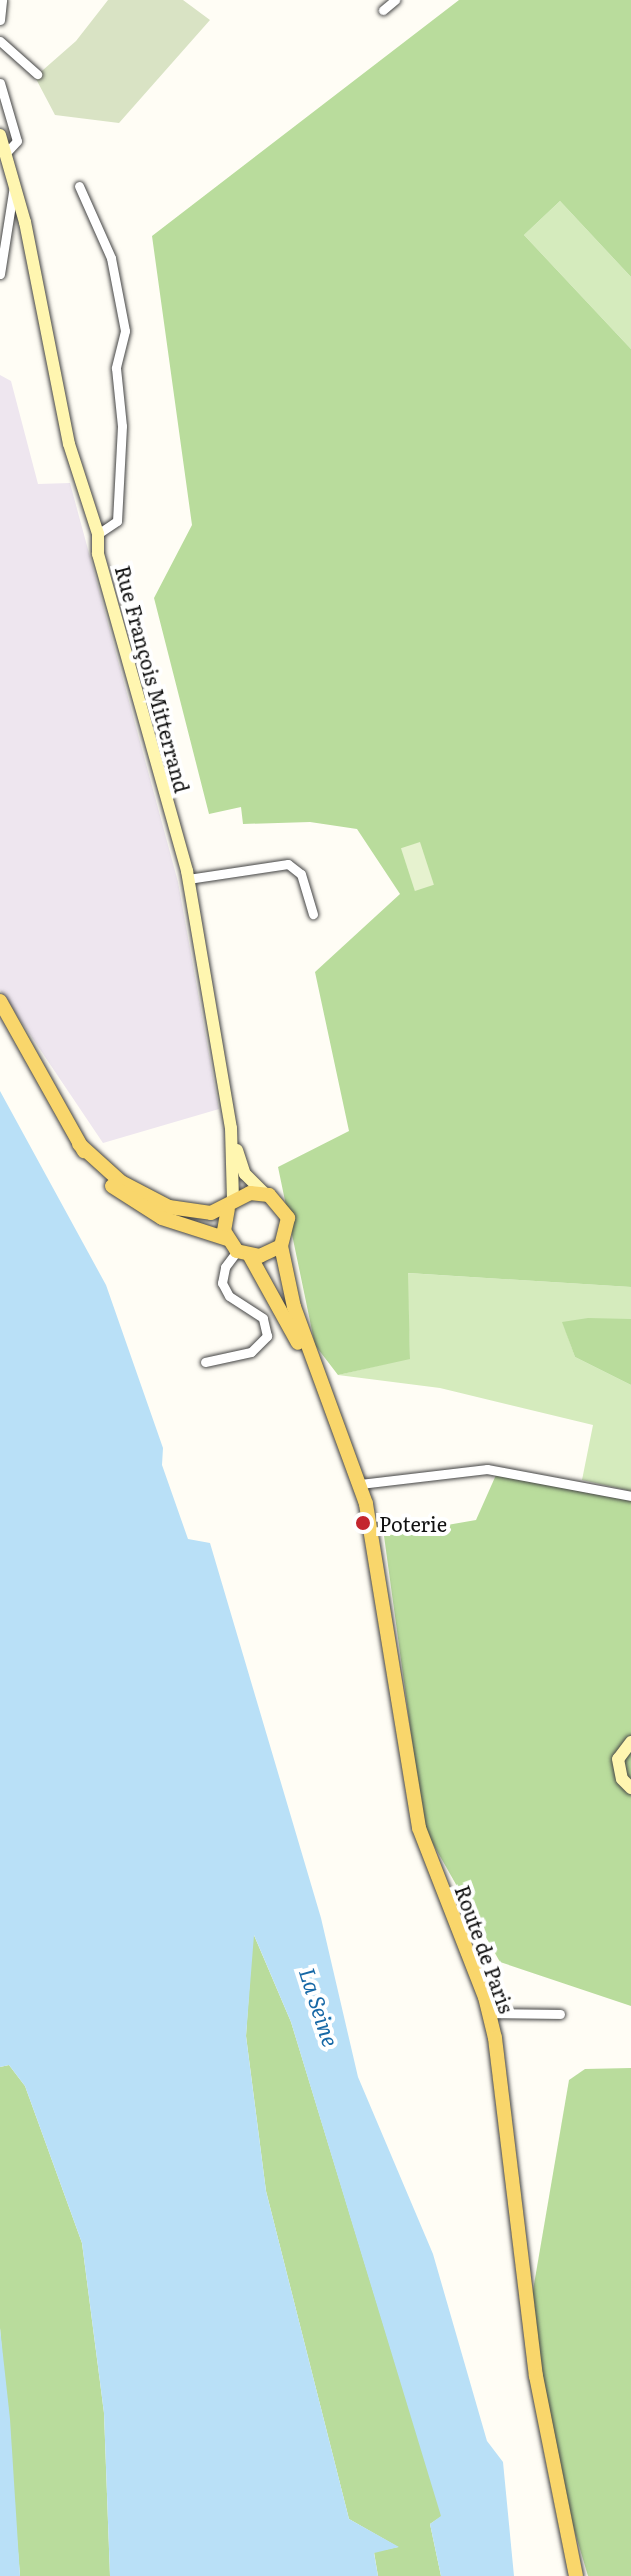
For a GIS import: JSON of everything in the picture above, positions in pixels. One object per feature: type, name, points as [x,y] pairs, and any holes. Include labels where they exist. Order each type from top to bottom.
[{"type":"main road","points":[[0,1001],[79,1144],[99,1172],[131,1201],[162,1218],[238,1249],[267,1255],[281,1246]]},
{"type":"main road","points":[[79,1144],[143,1196],[199,1214],[231,1205],[250,1193],[264,1193],[277,1200],[288,1218],[281,1246],[294,1307],[323,1393]]},
{"type":"main road","points":[[231,1205],[224,1224],[238,1249],[262,1270],[323,1393]]},
{"type":"main road","name":"Route de Paris","points":[[323,1393],[360,1484],[383,1593],[419,1828],[489,2013],[545,2432],[576,2576]]},
{"type":"street","points":[[0,20],[2,0]]},
{"type":"street","points":[[383,10],[395,0]]},
{"type":"street","points":[[0,41],[37,74]]},
{"type":"street","points":[[0,83],[17,141],[6,153]]},
{"type":"street","points":[[0,135],[15,183],[0,274]]},
{"type":"street","name":"Rue François Mitterrand","points":[[15,183],[69,444],[98,534],[98,554],[188,879],[231,1128]]},
{"type":"street","points":[[79,186],[111,258],[125,331],[116,368],[121,446],[117,521],[98,534]]},
{"type":"street","points":[[188,879],[235,869],[295,866],[313,914]]},
{"type":"street","points":[[231,1128],[245,1174],[264,1193]]},
{"type":"street","points":[[231,1128],[231,1205]]},
{"type":"street","points":[[205,1362],[251,1352],[267,1336],[263,1318],[229,1296],[222,1283],[225,1267],[238,1249]]},
{"type":"street","points":[[360,1484],[487,1469],[631,1496]]},
{"type":"street","points":[[631,1742],[618,1759],[622,1779],[631,1788]]},
{"type":"street","points":[[489,2013],[560,2014]]},
{"type":"shaded area","points":[[0,375],[11,381],[38,484],[70,483],[178,882],[219,1109],[103,1143],[0,990]]},
{"type":"green space","points":[[108,0],[183,0],[210,20],[119,123],[55,115],[35,77],[76,41]]},
{"type":"green space","points":[[459,0],[631,0],[631,277],[560,201],[524,235],[631,349],[631,1287],[408,1273],[410,1359],[338,1375],[315,1345],[278,1167],[349,1131],[315,972],[400,894],[357,829],[310,822],[243,824],[241,807],[209,814],[154,598],[192,525],[152,236]]},
{"type":"green space","points":[[560,201],[631,277],[631,349],[524,235]]},
{"type":"green space","points":[[420,842],[434,885],[415,891],[401,848]]},
{"type":"green space","points":[[407,1273],[631,1287],[631,1319],[563,1323],[575,1357],[631,1385],[631,1491],[582,1480],[593,1425],[440,1388],[338,1375],[410,1358]]},
{"type":"green space","points":[[588,1318],[631,1319],[631,1385],[575,1357],[562,1322]]},
{"type":"green space","points":[[496,1475],[631,1501],[631,2006],[500,1962],[424,1828],[384,1536],[476,1520]]},
{"type":"green space","points":[[253,1933],[291,2022],[442,2516],[430,2524],[441,2576],[378,2576],[374,2552],[398,2547],[349,2519],[266,2191],[246,2036]]},
{"type":"green space","points":[[9,2065],[25,2086],[82,2243],[104,2413],[110,2576],[20,2576],[0,2328],[0,2067]]},
{"type":"green space","points":[[631,2068],[631,2576],[588,2576],[551,2452],[531,2302],[569,2080],[585,2069]]},
{"type":"water","name":"La Seine","points":[[0,1091],[106,1285],[163,1448],[162,1465],[188,1539],[210,1543],[321,1918],[358,2077],[433,2254],[487,2441],[503,2462],[514,2576],[441,2576],[430,2524],[441,2516],[291,2022],[254,1935],[246,2036],[266,2191],[349,2519],[399,2547],[374,2553],[378,2576],[110,2576],[104,2413],[82,2243],[25,2086],[9,2065],[0,2067]]},
{"type":"water","points":[[0,2328],[10,2419],[20,2576],[0,2576]]},
{"type":"place","name":"Poterie","points":[[363,1523]]}]
